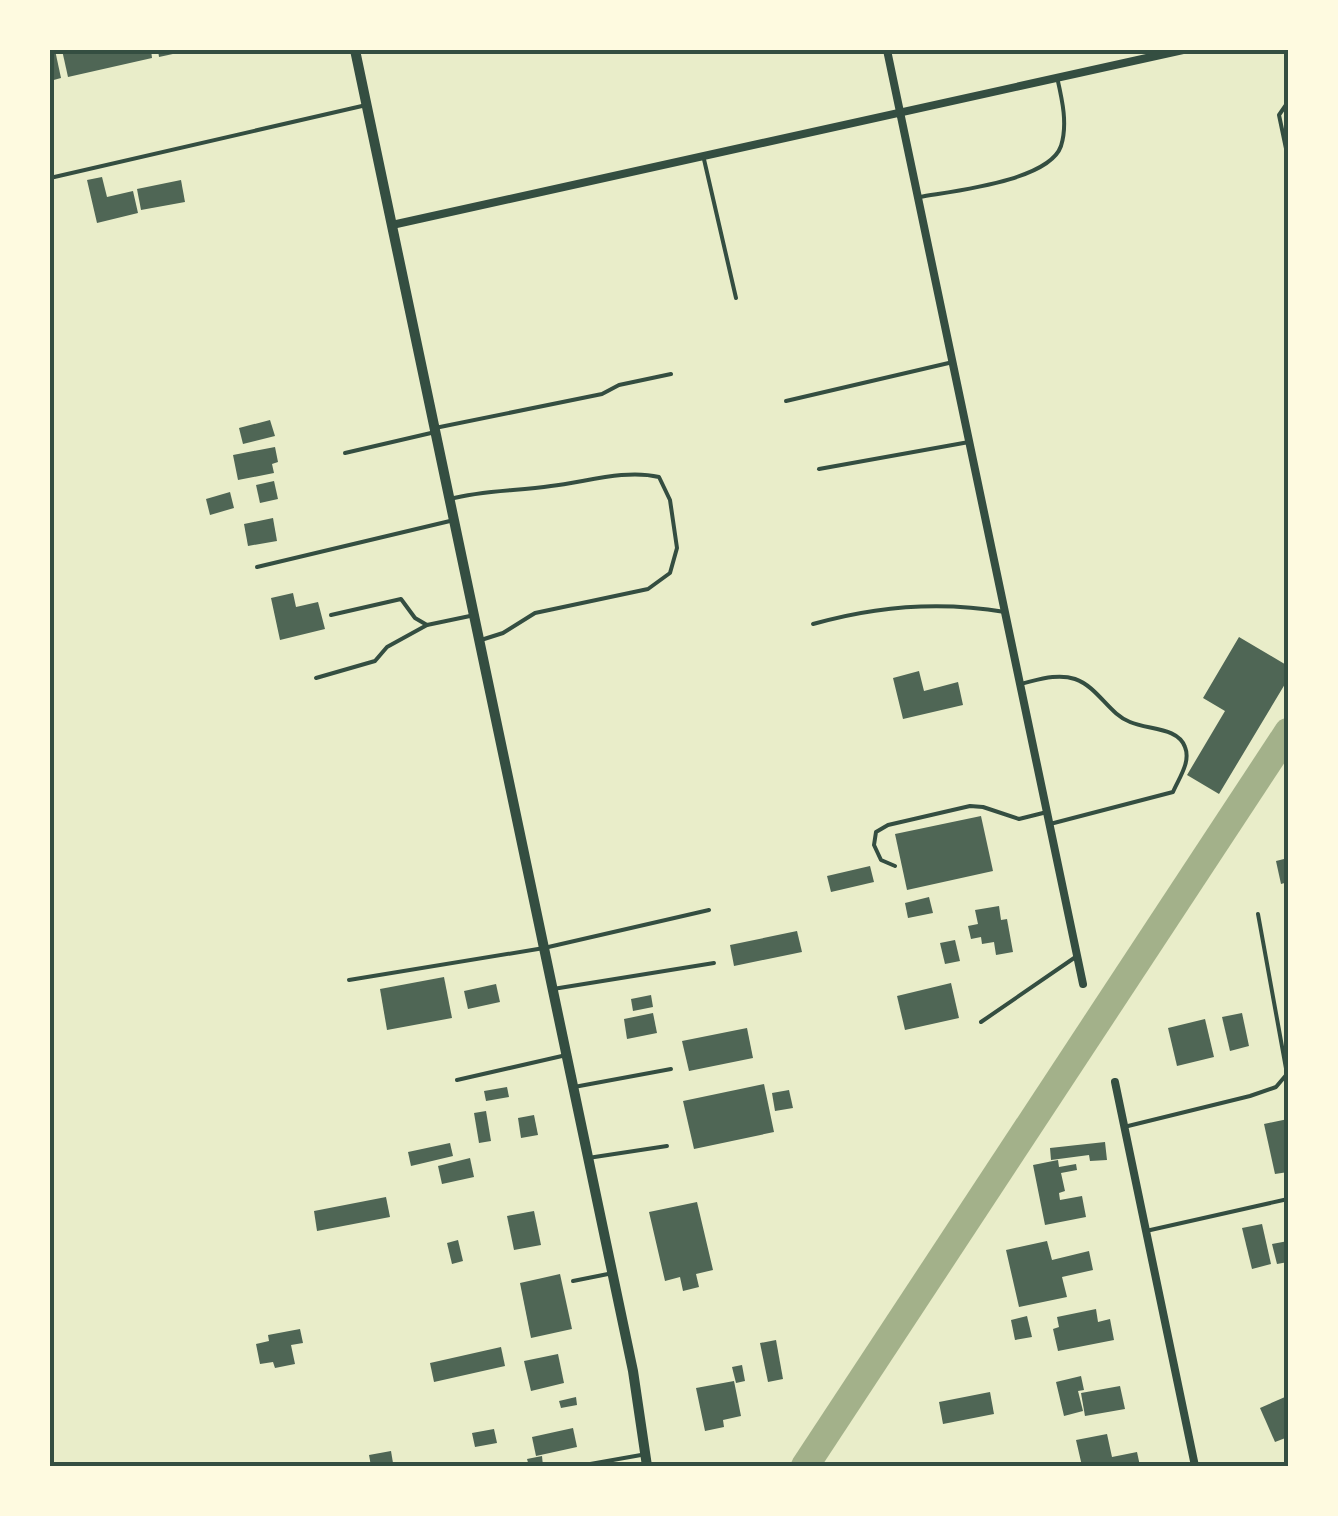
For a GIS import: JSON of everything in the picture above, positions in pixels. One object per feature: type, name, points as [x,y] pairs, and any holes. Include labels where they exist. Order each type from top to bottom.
[{"type":"street","points":[[355,50],[634,1371],[646,1460]]},
{"type":"street","points":[[887,50],[1083,984]]},
{"type":"street","points":[[392,225],[1182,50]]},
{"type":"street","points":[[1115,1082],[1195,1466]]},
{"type":"lane","points":[[918,198],[1002,181],[1052,161],[1060,150],[1064,130],[1057,77]]},
{"type":"lane","points":[[1288,102],[1279,116],[1288,158]]},
{"type":"lane","points":[[50,178],[366,104]]},
{"type":"lane","points":[[703,155],[736,298]]},
{"type":"lane","points":[[786,401],[952,362]]},
{"type":"lane","points":[[345,453],[602,394],[619,385],[671,374]]},
{"type":"lane","points":[[820,468],[969,442]]},
{"type":"lane","points":[[450,499],[475,492],[546,487],[641,473],[659,477],[670,500],[677,548],[670,573],[648,589],[535,613],[504,633],[480,640]]},
{"type":"lane","points":[[257,566],[454,520]]},
{"type":"lane","points":[[331,615],[401,599],[427,625]]},
{"type":"lane","points":[[813,624],[844,615],[907,607],[964,605],[1005,612]]},
{"type":"lane","points":[[316,678],[375,662],[386,647],[427,625],[474,615]]},
{"type":"lane","points":[[1020,684],[1055,676],[1075,679],[1093,689],[1127,722],[1173,734],[1184,742],[1188,757],[1173,792],[1050,824]]},
{"type":"lane","points":[[895,866],[876,854],[874,839],[878,827],[970,806],[1019,819],[1047,812]]},
{"type":"lane","points":[[349,980],[544,948],[709,910]]},
{"type":"lane","points":[[1124,1127],[1250,1096],[1276,1087],[1287,1074],[1258,914]]},
{"type":"lane","points":[[982,1022],[1077,956]]},
{"type":"lane","points":[[553,989],[714,963]]},
{"type":"lane","points":[[458,1080],[567,1055]]},
{"type":"lane","points":[[574,1087],[672,1069]]},
{"type":"lane","points":[[588,1158],[667,1146]]},
{"type":"lane","points":[[1146,1231],[1288,1199]]},
{"type":"lane","points":[[573,1281],[612,1273]]},
{"type":"lane","points":[[579,1466],[646,1460]]},
{"type":"building","points":[[50,50],[55,50],[61,78],[50,81]]},
{"type":"building","points":[[62,50],[151,50],[152,58],[68,77]]},
{"type":"building","points":[[158,50],[182,50],[182,52],[159,57]]},
{"type":"building","points":[[102,177],[107,197],[133,191],[138,213],[97,223],[87,180]]},
{"type":"building","points":[[181,180],[185,202],[141,210],[137,189]]},
{"type":"building","points":[[270,420],[275,436],[243,444],[239,428]]},
{"type":"building","points":[[275,447],[278,462],[272,464],[274,473],[238,480],[233,455]]},
{"type":"building","points":[[274,481],[278,499],[260,503],[256,485]]},
{"type":"building","points":[[230,492],[234,508],[210,515],[206,499]]},
{"type":"building","points":[[273,518],[277,541],[248,546],[244,524]]},
{"type":"building","points":[[293,593],[296,607],[318,602],[325,629],[280,640],[271,598]]},
{"type":"building","points":[[1239,637],[1288,666],[1288,679],[1219,794],[1187,775],[1225,711],[1203,698]]},
{"type":"building","points":[[919,671],[924,691],[958,682],[963,705],[903,719],[893,678]]},
{"type":"building","points":[[981,816],[993,871],[907,890],[895,834]]},
{"type":"building","points":[[1288,858],[1288,882],[1281,884],[1276,861]]},
{"type":"building","points":[[870,866],[874,882],[831,892],[827,876]]},
{"type":"building","points":[[929,897],[933,913],[908,918],[905,903]]},
{"type":"building","points":[[999,906],[1001,920],[1007,919],[1013,952],[996,955],[994,942],[982,944],[981,937],[971,939],[968,926],[978,924],[975,910]]},
{"type":"building","points":[[797,931],[802,952],[734,966],[730,945]]},
{"type":"building","points":[[955,940],[960,961],[945,964],[940,943]]},
{"type":"building","points":[[444,977],[452,1018],[387,1030],[380,989]]},
{"type":"building","points":[[951,983],[959,1018],[905,1030],[897,996]]},
{"type":"building","points":[[496,984],[500,1002],[468,1009],[464,991]]},
{"type":"building","points":[[651,995],[653,1007],[633,1011],[631,999]]},
{"type":"building","points":[[653,1013],[657,1033],[627,1039],[624,1019]]},
{"type":"building","points":[[1242,1013],[1249,1046],[1230,1051],[1222,1017]]},
{"type":"building","points":[[1205,1019],[1214,1057],[1177,1066],[1168,1028]]},
{"type":"building","points":[[747,1028],[753,1058],[689,1071],[682,1041]]},
{"type":"building","points":[[764,1084],[774,1132],[694,1149],[683,1101]]},
{"type":"building","points":[[507,1087],[509,1097],[486,1101],[484,1091]]},
{"type":"building","points":[[789,1090],[793,1108],[775,1111],[772,1093]]},
{"type":"building","points":[[486,1111],[491,1141],[479,1143],[474,1113]]},
{"type":"building","points":[[534,1115],[538,1135],[521,1138],[518,1118]]},
{"type":"building","points":[[1288,1119],[1288,1172],[1275,1174],[1264,1124]]},
{"type":"building","points":[[1105,1142],[1107,1160],[1090,1161],[1089,1155],[1051,1160],[1050,1148]]},
{"type":"building","points":[[450,1143],[453,1156],[411,1166],[408,1152]]},
{"type":"building","points":[[470,1158],[474,1177],[442,1184],[438,1166]]},
{"type":"building","points":[[1058,1160],[1059,1167],[1076,1164],[1077,1170],[1061,1173],[1065,1191],[1059,1193],[1060,1200],[1082,1196],[1086,1217],[1045,1225],[1033,1165]]},
{"type":"building","points":[[386,1197],[390,1217],[317,1231],[314,1211]]},
{"type":"building","points":[[697,1202],[713,1270],[696,1274],[699,1287],[683,1291],[680,1277],[665,1281],[649,1212]]},
{"type":"building","points":[[534,1211],[541,1245],[514,1250],[507,1216]]},
{"type":"building","points":[[1262,1224],[1271,1264],[1252,1269],[1242,1228]]},
{"type":"building","points":[[458,1240],[463,1261],[452,1264],[447,1243]]},
{"type":"building","points":[[1047,1241],[1052,1260],[1089,1251],[1093,1270],[1062,1277],[1067,1297],[1019,1307],[1006,1250]]},
{"type":"building","points":[[1288,1241],[1288,1262],[1277,1264],[1272,1244]]},
{"type":"building","points":[[560,1274],[572,1329],[531,1338],[520,1283]]},
{"type":"building","points":[[1096,1309],[1098,1322],[1110,1319],[1114,1340],[1058,1351],[1053,1329],[1059,1327],[1057,1317]]},
{"type":"building","points":[[1027,1316],[1032,1337],[1015,1340],[1011,1320]]},
{"type":"building","points":[[300,1329],[303,1343],[291,1345],[295,1364],[275,1368],[273,1362],[260,1364],[256,1344],[269,1341],[268,1335]]},
{"type":"building","points":[[776,1340],[783,1379],[768,1382],[760,1343]]},
{"type":"building","points":[[501,1347],[505,1366],[434,1382],[430,1363]]},
{"type":"building","points":[[558,1354],[564,1383],[531,1391],[524,1361]]},
{"type":"building","points":[[742,1365],[745,1381],[736,1383],[732,1367]]},
{"type":"building","points":[[1081,1376],[1084,1390],[1078,1391],[1083,1411],[1064,1416],[1056,1382]]},
{"type":"building","points":[[734,1381],[741,1416],[723,1420],[724,1427],[705,1431],[696,1388]]},
{"type":"building","points":[[1120,1386],[1125,1409],[1085,1416],[1081,1393]]},
{"type":"building","points":[[990,1392],[994,1414],[943,1424],[939,1402]]},
{"type":"building","points":[[576,1397],[577,1405],[561,1408],[559,1401]]},
{"type":"building","points":[[1285,1397],[1288,1437],[1275,1442],[1260,1408]]},
{"type":"building","points":[[573,1428],[577,1447],[536,1456],[532,1437]]},
{"type":"building","points":[[494,1429],[497,1443],[475,1447],[472,1433]]},
{"type":"building","points":[[1107,1434],[1112,1457],[1137,1452],[1140,1466],[1082,1466],[1076,1440]]},
{"type":"building","points":[[391,1451],[393,1463],[371,1466],[369,1455]]},
{"type":"building","points":[[542,1456],[543,1466],[529,1466],[527,1459]]},
{"type":"waterway","points":[[805,1466],[1288,732]]}]
